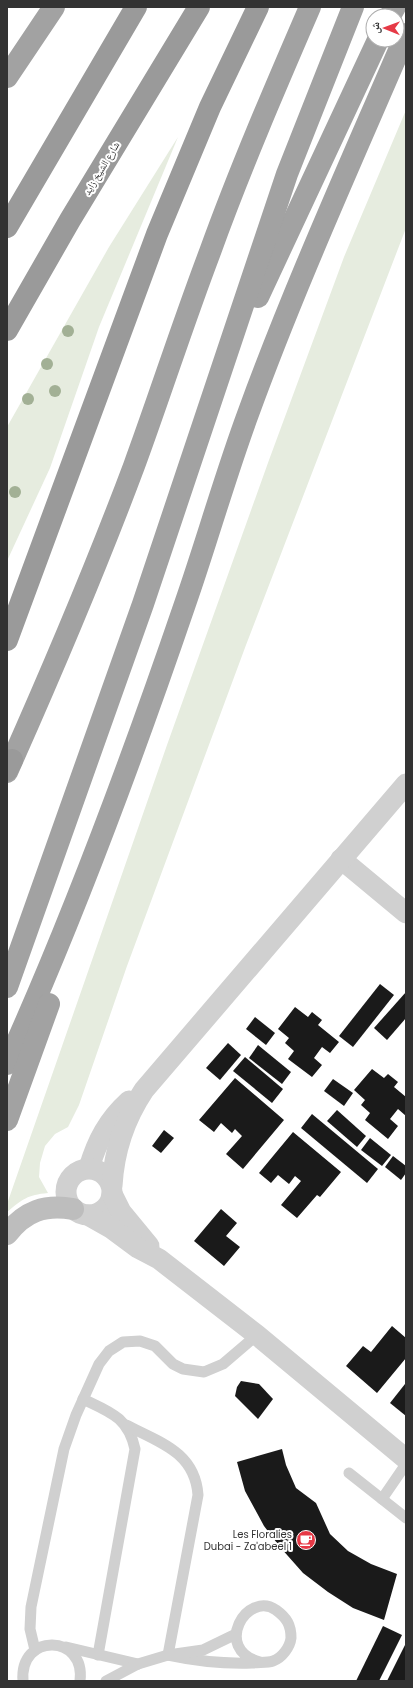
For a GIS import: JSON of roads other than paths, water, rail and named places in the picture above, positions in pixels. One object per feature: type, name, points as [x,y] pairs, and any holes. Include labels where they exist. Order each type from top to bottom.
[{"type":"highway","points":[[7,77],[54,7]]},
{"type":"highway","points":[[7,227],[136,7]]},
{"type":"highway","name":"شارع الشيخ زايد","points":[[7,330],[78,206],[199,7]]},
{"type":"highway","points":[[7,640],[12,622],[131,299],[210,106],[258,7]]},
{"type":"highway","points":[[9,767],[60,652],[97,561],[133,468],[210,251],[271,98],[310,7]]},
{"type":"highway","points":[[7,987],[102,722],[216,390],[250,282],[287,174],[353,7]]},
{"type":"highway","points":[[7,1064],[64,935],[108,820],[181,616],[256,394],[345,176],[406,34]]},
{"type":"highway","points":[[216,390],[374,48]]},
{"type":"highway","points":[[7,1120],[81,916],[108,820]]},
{"type":"main road","points":[[7,1234],[15,1224],[29,1213],[38,1209],[60,1207],[80,1212]]},
{"type":"street","points":[[80,1212],[97,1214],[104,1210],[110,1203],[113,1165],[124,1125],[144,1090],[406,784]]},
{"type":"street","points":[[341,859],[406,913]]},
{"type":"street","points":[[89,1168],[98,1142],[108,1123],[131,1099],[144,1090]]},
{"type":"street","points":[[159,1259],[121,1212],[104,1173],[89,1168],[74,1173],[69,1179],[66,1195],[80,1212],[111,1228],[138,1248],[159,1259],[257,1335],[406,1459]]},
{"type":"lane","points":[[34,1650],[30,1629],[31,1607],[64,1448],[83,1399],[103,1357],[108,1351],[123,1342],[140,1341],[155,1346],[174,1364],[183,1370],[204,1372],[223,1364],[257,1335]]},
{"type":"lane","points":[[83,1399],[116,1416],[125,1424],[180,1454],[194,1472],[198,1495],[168,1656]]},
{"type":"lane","points":[[98,1655],[135,1449],[132,1436],[125,1424]]},
{"type":"lane","points":[[382,1499],[406,1464]]},
{"type":"lane","points":[[349,1473],[406,1518]]},
{"type":"lane","points":[[168,1656],[214,1663],[260,1662],[274,1660],[284,1653],[290,1641],[291,1628],[284,1616],[273,1608],[260,1607],[248,1611],[239,1621],[236,1634],[237,1644],[243,1653],[250,1659],[260,1662]]},
{"type":"lane","points":[[106,1681],[138,1664],[168,1656],[203,1650],[236,1634]]},
{"type":"lane","points":[[23,1681],[22,1671],[26,1659],[34,1650],[46,1645],[64,1646],[138,1664]]},
{"type":"lane","points":[[64,1646],[78,1660],[81,1672],[80,1681]]},
{"type":"place","name":"Les Floralies Dubai - Za'abeel 1","points":[[306,1540]]}]
